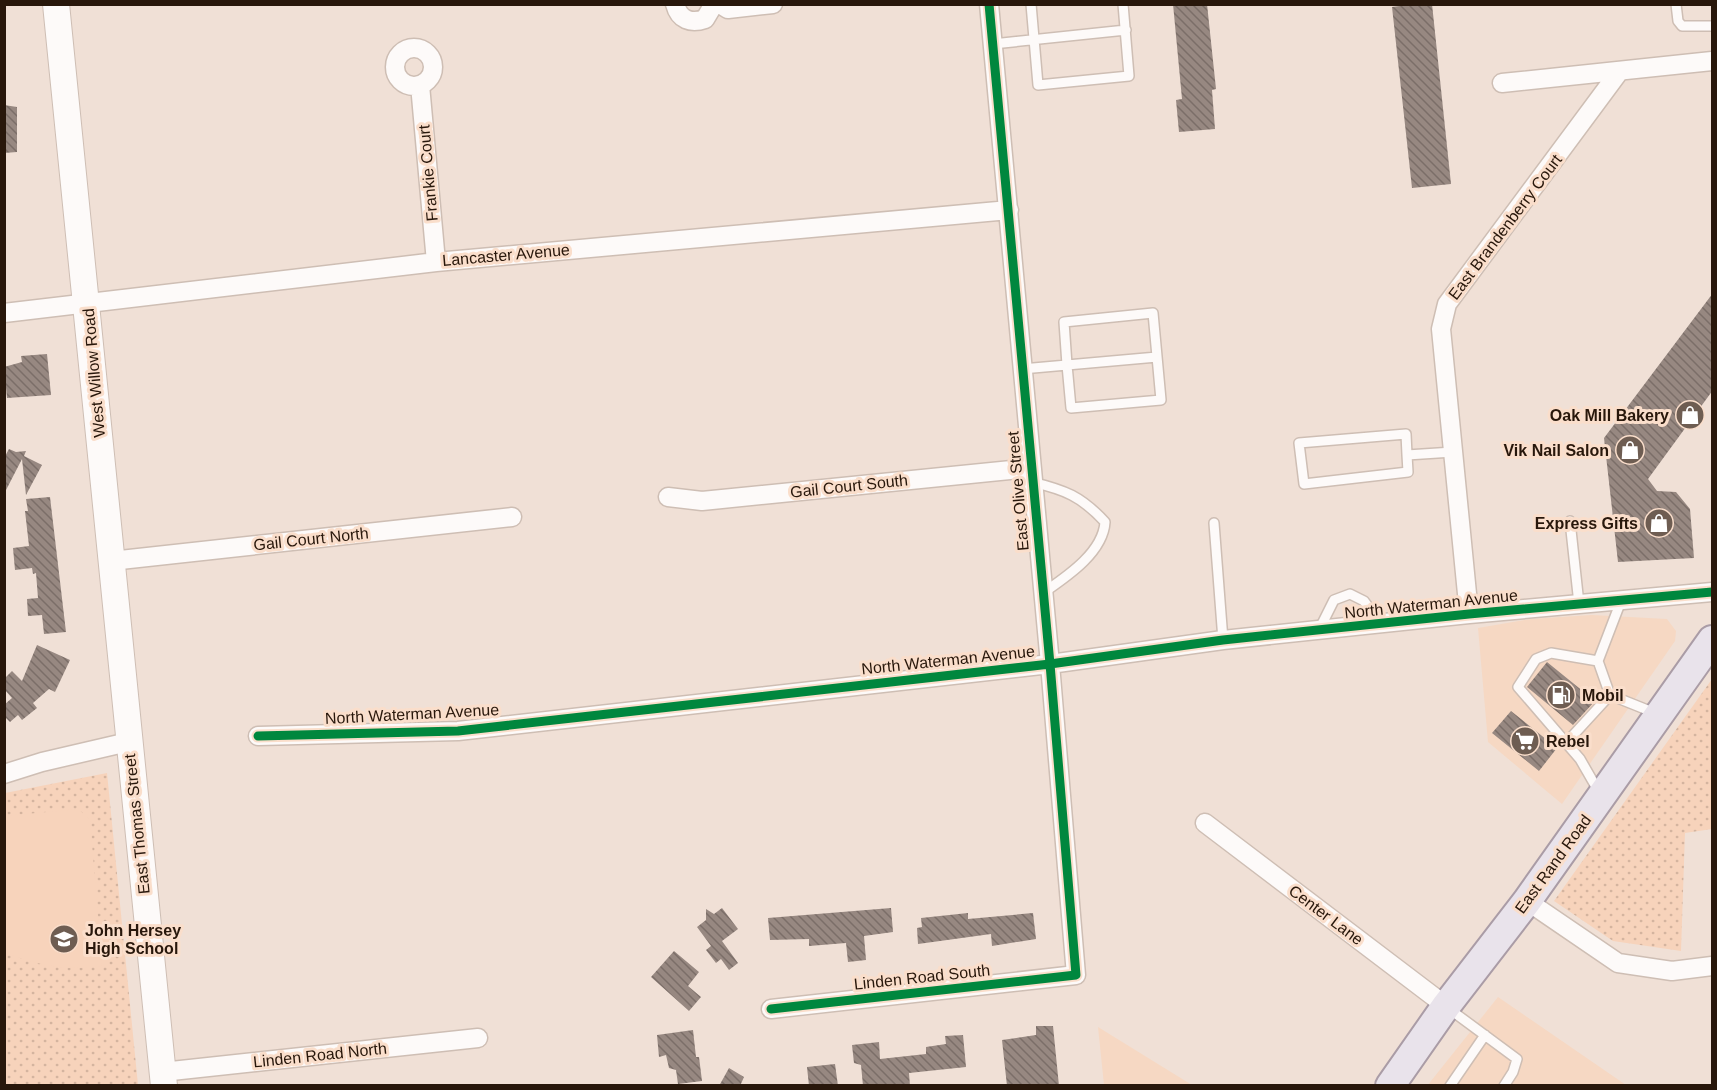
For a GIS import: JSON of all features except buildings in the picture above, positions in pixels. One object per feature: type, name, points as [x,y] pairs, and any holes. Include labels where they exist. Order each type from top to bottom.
[{"type":"main road","name":"East Rand Road","points":[[1390,1086],[1446,1006],[1527,901],[1713,640]]},
{"type":"street","name":"West Willow Road","points":[[56,4],[128,742]]},
{"type":"street","points":[[675,4],[680,15],[692,22],[705,19],[714,4]]},
{"type":"street","points":[[720,4],[728,9],[773,4]]},
{"type":"street","name":"East Olive Street","points":[[989,4],[1050,664],[1076,975]]},
{"type":"street","points":[[1502,83],[1713,61]]},
{"type":"street","name":"East Brandenberry Court","points":[[1469,614],[1441,329],[1447,304],[1619,72]]},
{"type":"street","name":"Frankie Court","points":[[420,85],[436,262]]},
{"type":"street","name":"Lancaster Avenue","points":[[4,313],[436,262],[1009,210]]},
{"type":"street","name":"Gail Court South","points":[[668,497],[702,501],[1031,475]]},
{"type":"street","name":"Gail Court North","points":[[111,561],[512,517]]},
{"type":"street","name":"North Waterman Avenue","points":[[258,736],[458,731],[1050,664],[1223,640],[1469,614],[1713,592]]},
{"type":"street","points":[[4,774],[42,762],[128,742]]},
{"type":"street","name":"East Thomas Street","points":[[128,742],[163,1079]]},
{"type":"street","name":"Center Lane","points":[[1205,823],[1446,1006]]},
{"type":"street","points":[[1527,901],[1618,963],[1672,971],[1713,966]]},
{"type":"street","name":"Linden Road South","points":[[771,1009],[1076,975]]},
{"type":"street","name":"Linden Road North","points":[[163,1079],[478,1038]]},
{"type":"lane","points":[[1031,4],[1038,85],[1129,76],[1123,4]]},
{"type":"lane","points":[[1676,4],[1678,21],[1682,26],[1713,26]]},
{"type":"lane","points":[[993,44],[1126,30]]},
{"type":"lane","points":[[1153,313],[1161,400],[1071,408],[1067,365],[1064,322],[1153,313]]},
{"type":"lane","points":[[1022,369],[1157,357]]},
{"type":"lane","points":[[1406,434],[1407,455],[1408,472],[1304,484],[1299,443],[1406,434]]},
{"type":"lane","points":[[1407,455],[1453,452]]},
{"type":"lane","points":[[1031,475],[1064,490],[1089,505],[1105,522],[1104,533],[1092,550],[1070,574],[1043,593]]},
{"type":"lane","points":[[1570,521],[1579,604]]},
{"type":"lane","points":[[1214,523],[1223,640]]},
{"type":"lane","points":[[1318,630],[1334,600],[1350,594],[1364,601],[1380,624]]},
{"type":"lane","points":[[1621,600],[1598,661],[1610,695],[1660,715]]},
{"type":"lane","points":[[1598,661],[1551,653],[1536,658],[1518,687],[1580,759],[1602,797]]},
{"type":"lane","points":[[1566,743],[1610,695]]},
{"type":"lane","points":[[1446,1006],[1517,1059],[1513,1072],[1504,1086]]},
{"type":"lane","points":[[1450,1086],[1485,1035]]},
{"type":"shaded area","points":[[1592,615],[1667,619],[1676,631],[1675,641],[1562,804],[1488,742],[1478,628],[1531,619]]},
{"type":"shaded area","points":[[1712,679],[1712,829],[1685,833],[1681,951],[1613,941],[1554,901]]},
{"type":"shaded area","name":"John Hersey High School","points":[[107,773],[138,1085],[5,1086],[5,793]]},
{"type":"shaded area","points":[[78,809],[90,819],[102,966],[77,968],[52,966],[5,952],[5,816]]},
{"type":"shaded area","points":[[1498,997],[1626,1085],[1427,1086]]},
{"type":"shaded area","points":[[1098,1027],[1192,1085],[1104,1085]]},
{"type":"cycle path","points":[[771,1009],[1076,975],[1050,664],[989,4]]},
{"type":"cycle path","points":[[258,736],[458,731],[1050,664],[1223,640],[1469,614],[1712,592]]},
{"type":"place","name":"Oak Mill Bakery","points":[[1690,415]]},
{"type":"place","name":"Vik Nail Salon","points":[[1630,450]]},
{"type":"place","name":"Express Gifts","points":[[1659,523]]},
{"type":"place","name":"Mobil","points":[[1561,695]]},
{"type":"place","name":"Rebel","points":[[1525,741]]},
{"type":"place","name":"John Hersey High School","points":[[64,939]]}]
